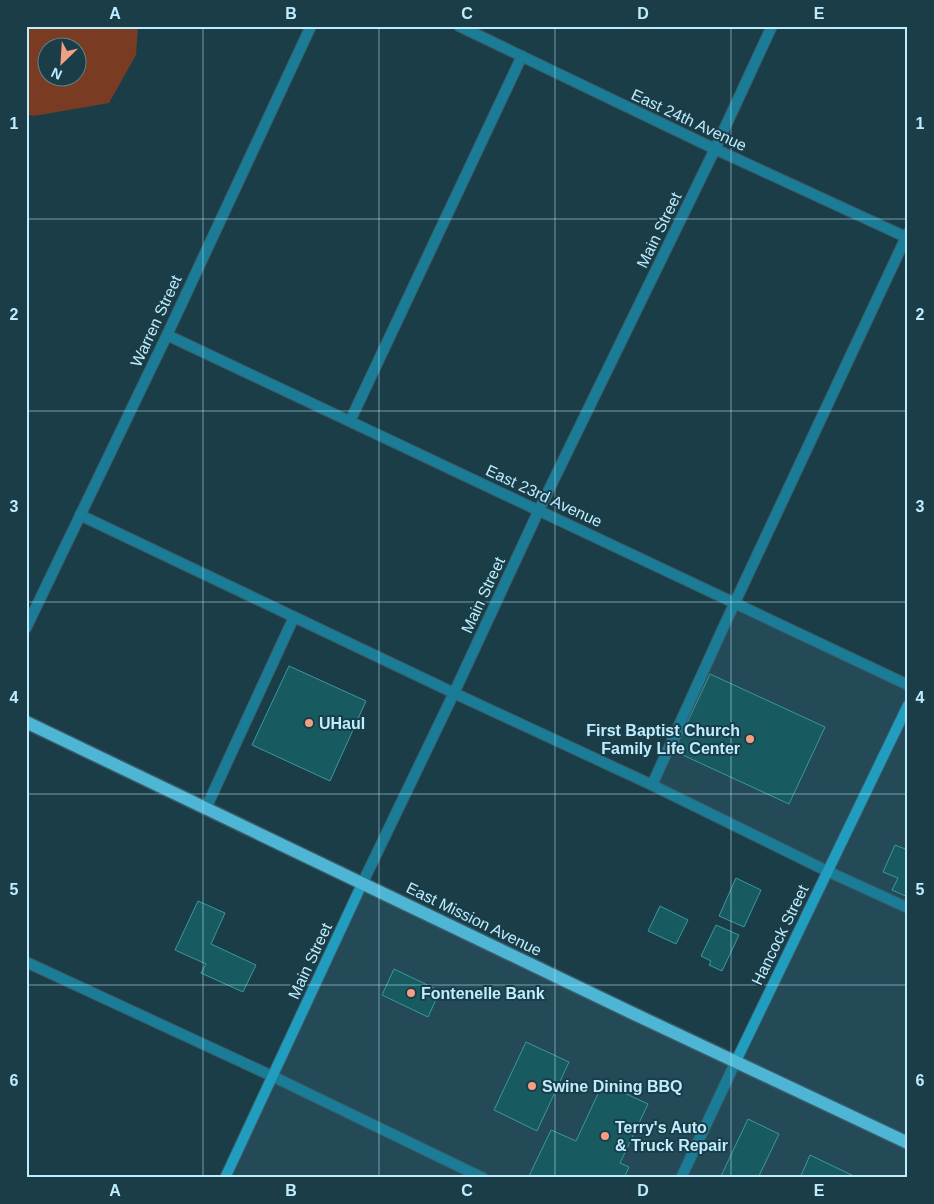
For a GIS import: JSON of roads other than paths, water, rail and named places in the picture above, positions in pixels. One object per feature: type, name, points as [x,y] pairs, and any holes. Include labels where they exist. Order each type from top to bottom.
[{"type":"main road","name":"East Mission Avenue","points":[[26,722],[908,1143]]},
{"type":"street","name":"Warren Street","points":[[26,628],[311,26]]},
{"type":"street","name":"East 24th Avenue","points":[[459,26],[715,149],[907,236]]},
{"type":"street","name":"Main Street","points":[[225,1178],[539,510],[715,149],[772,26]]},
{"type":"street","points":[[350,421],[522,56]]},
{"type":"street","points":[[652,784],[907,236]]},
{"type":"street","name":"East 23rd Avenue","points":[[166,334],[908,685]]},
{"type":"street","points":[[80,515],[454,693],[652,784],[827,871],[908,908]]},
{"type":"street","points":[[206,808],[294,617]]},
{"type":"street","name":"Hancock Street","points":[[681,1178],[908,705]]},
{"type":"street","points":[[26,962],[272,1076],[484,1178]]},
{"type":"place","name":"UHaul","points":[[309,723]]},
{"type":"place","name":"First Baptist Church Family Life Center","points":[[750,739]]},
{"type":"place","name":"Fontenelle Bank","points":[[411,993]]},
{"type":"place","name":"Swine Dining BBQ","points":[[532,1086]]},
{"type":"place","name":"Terry's Auto & Truck Repair","points":[[605,1136]]}]
